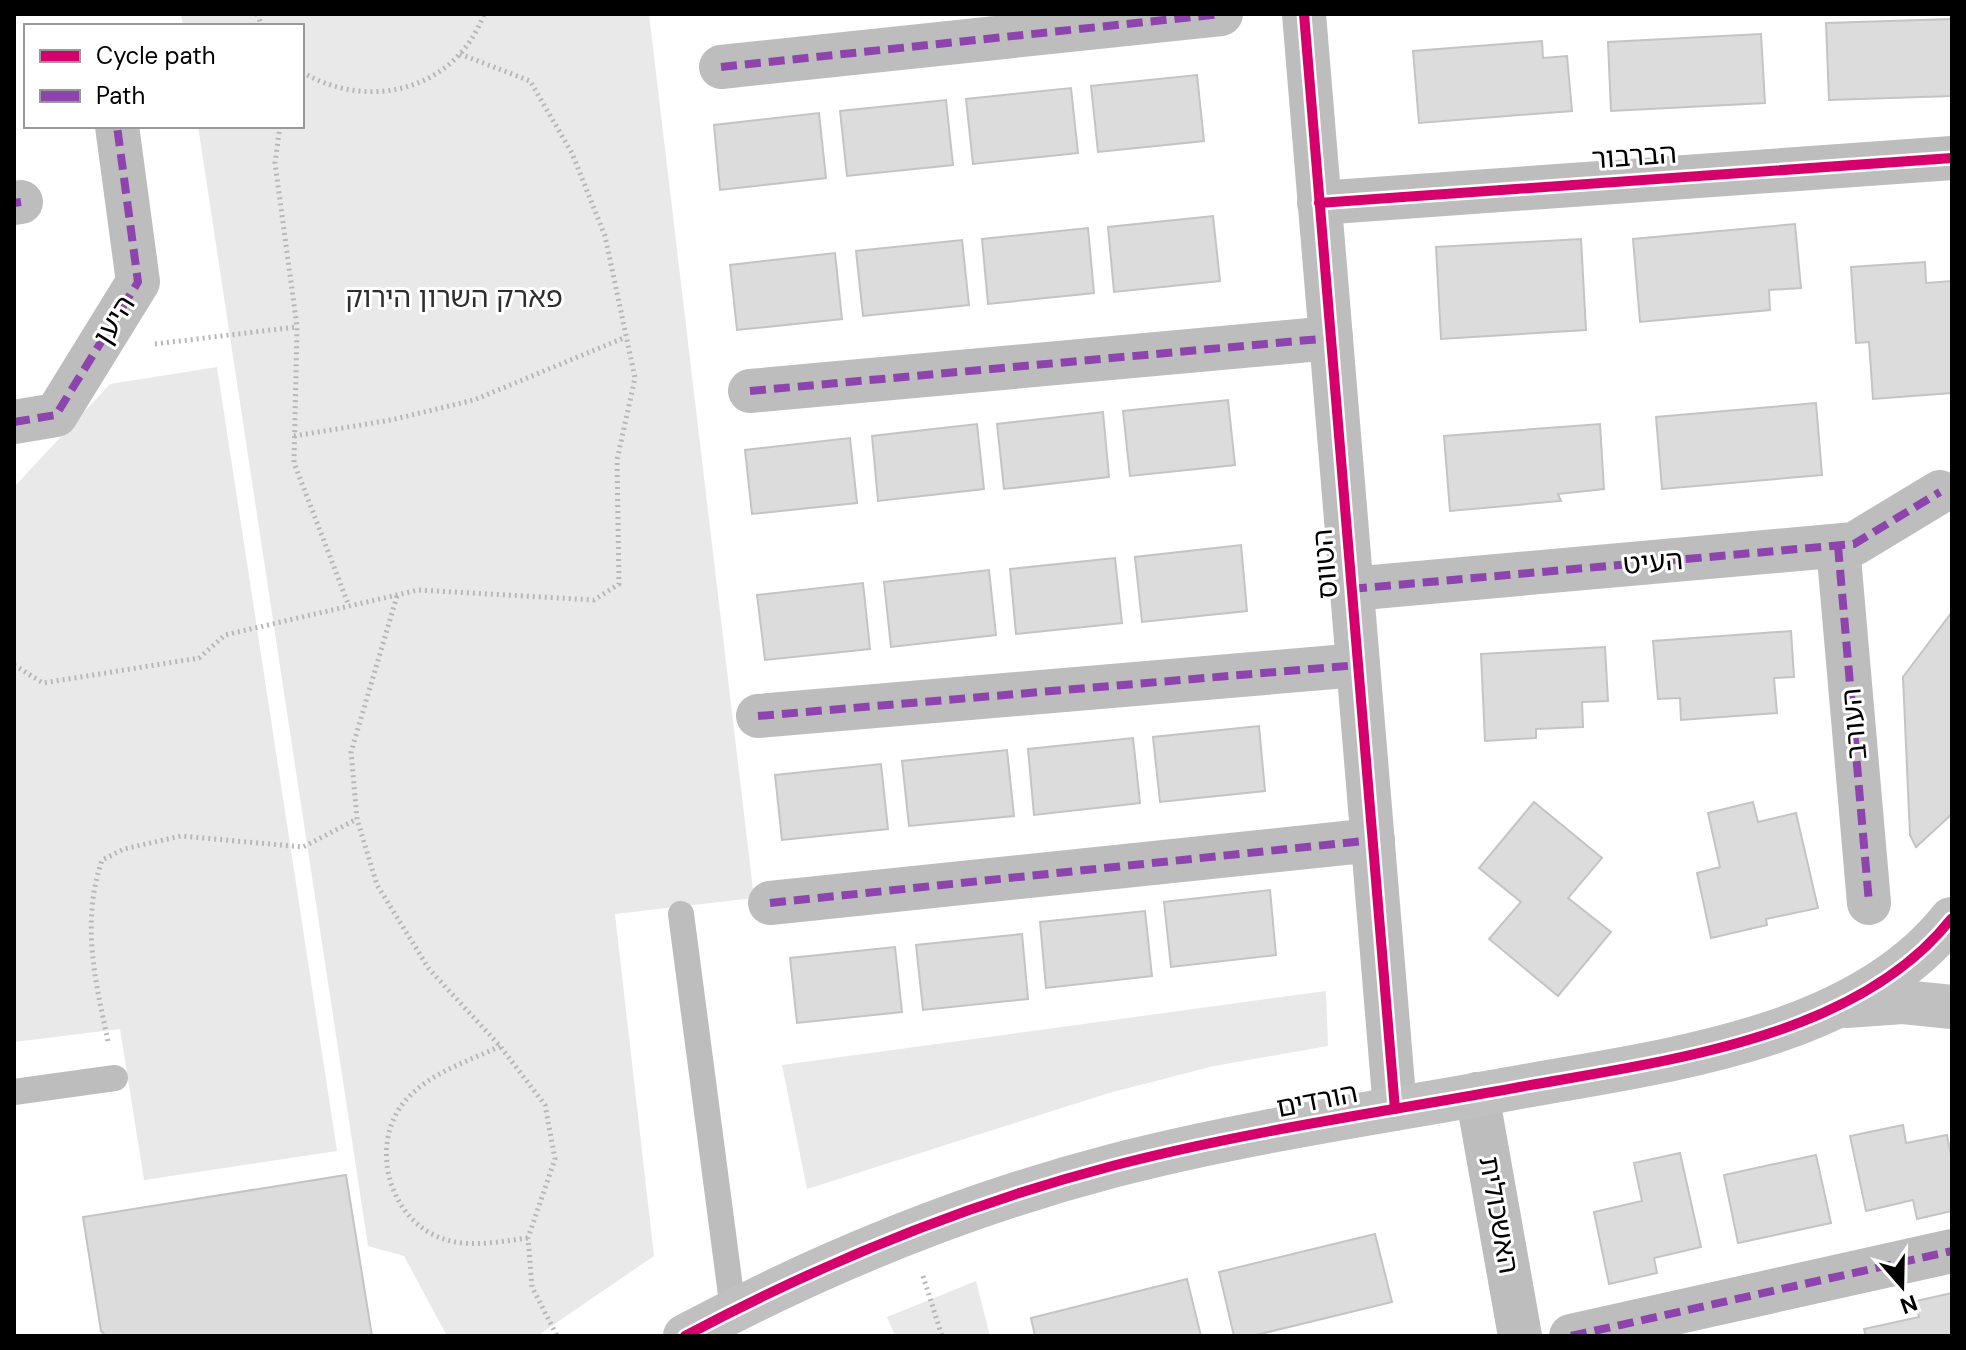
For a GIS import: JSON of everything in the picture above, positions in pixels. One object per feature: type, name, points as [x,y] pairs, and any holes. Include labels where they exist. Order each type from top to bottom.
[{"type":"street","points":[[721,67],[1221,14]]},
{"type":"street","name":"הטווס","points":[[1304,14],[1395,1109]]},
{"type":"street","name":"היען","points":[[14,422],[56,415],[138,282],[117,128]]},
{"type":"street","name":"הברבור","points":[[1319,203],[1952,158]]},
{"type":"street","points":[[750,391],[1331,338]]},
{"type":"street","name":"העיט","points":[[1351,589],[1854,544],[1940,492]]},
{"type":"street","name":"העורב","points":[[1838,546],[1869,903]]},
{"type":"street","points":[[758,716],[1358,665]]},
{"type":"street","points":[[770,903],[1373,840]]},
{"type":"street","points":[[1952,919],[1944,953],[1952,983]]},
{"type":"street","name":"הורדים","points":[[685,1336],[733,1310],[865,1249],[989,1202],[1113,1166],[1699,1052],[1828,1009],[1871,988],[1909,962],[1952,919]]},
{"type":"street","name":"הורדים","points":[[1828,1009],[1889,1002],[1952,1007]]},
{"type":"street","name":"האשכולית","points":[[1477,1094],[1520,1336]]},
{"type":"street","points":[[1571,1336],[1952,1251]]},
{"type":"lane","points":[[681,914],[733,1310]]},
{"type":"lane","points":[[14,1092],[115,1078]]},
{"type":"path","points":[[304,73],[336,89],[393,92],[430,78],[460,54],[484,14]]},
{"type":"path","points":[[14,665],[43,683],[199,658],[225,635],[418,590],[594,600],[619,584],[617,460],[635,378],[605,236],[572,153],[530,81],[460,54]]},
{"type":"path","points":[[280,128],[275,163],[297,327],[294,463],[349,606]]},
{"type":"path","points":[[95,351],[297,327]]},
{"type":"path","points":[[294,436],[391,420],[474,400],[626,337]]},
{"type":"path","points":[[397,595],[351,752],[357,819],[377,885],[429,969],[500,1046],[545,1105],[555,1159],[528,1238],[532,1287],[557,1336]]},
{"type":"path","points":[[115,1078],[91,970],[91,917],[102,860],[124,849],[181,836],[303,847],[357,819]]},
{"type":"path","points":[[500,1046],[427,1080],[403,1103],[386,1139],[388,1175],[402,1210],[432,1234],[472,1245],[528,1238]]},
{"type":"path","points":[[909,1233],[942,1336]]},
{"type":"green space","name":"פארק השרון הירוק","points":[[181,14],[649,14],[754,898],[615,914],[654,1256],[537,1336],[447,1336],[404,1256],[368,1246],[198,128],[304,128],[304,24],[183,24]]},
{"type":"green space","points":[[217,367],[337,1151],[144,1180],[120,1029],[14,1042],[14,487],[110,384]]},
{"type":"green space","points":[[1326,991],[1328,1046],[1214,1066],[1109,1093],[807,1189],[782,1065]]},
{"type":"green space","points":[[976,1281],[990,1336],[895,1336],[887,1317]]},
{"type":"building","points":[[1952,19],[1952,96],[1829,100],[1826,23]]},
{"type":"building","points":[[1761,34],[1765,103],[1611,111],[1608,42]]},
{"type":"building","points":[[1542,41],[1543,58],[1567,56],[1572,111],[1419,123],[1413,51]]},
{"type":"building","points":[[1197,75],[1204,141],[1098,152],[1091,86]]},
{"type":"building","points":[[1071,88],[1078,153],[973,164],[966,99]]},
{"type":"building","points":[[946,100],[953,165],[847,176],[840,111]]},
{"type":"building","points":[[819,113],[826,178],[720,190],[714,125]]},
{"type":"building","points":[[1213,216],[1220,281],[1114,292],[1108,227]]},
{"type":"building","points":[[1795,224],[1801,288],[1769,290],[1770,310],[1640,322],[1633,239]]},
{"type":"building","points":[[1088,228],[1094,293],[988,304],[982,239]]},
{"type":"building","points":[[1581,239],[1586,330],[1441,339],[1436,247]]},
{"type":"building","points":[[962,240],[969,305],[863,316],[856,251]]},
{"type":"building","points":[[835,253],[842,319],[737,330],[730,265]]},
{"type":"building","points":[[1925,262],[1926,283],[1952,281],[1952,393],[1873,399],[1869,342],[1856,343],[1851,267]]},
{"type":"building","points":[[1228,400],[1235,465],[1130,476],[1123,411]]},
{"type":"building","points":[[1816,403],[1822,475],[1662,489],[1656,417]]},
{"type":"building","points":[[1103,412],[1109,477],[1004,489],[997,424]]},
{"type":"building","points":[[977,424],[984,489],[878,501],[872,436]]},
{"type":"building","points":[[1600,424],[1604,489],[1558,494],[1561,501],[1450,511],[1444,436]]},
{"type":"building","points":[[850,438],[857,503],[752,514],[745,450]]},
{"type":"building","points":[[1241,545],[1247,611],[1142,622],[1135,557]]},
{"type":"building","points":[[1115,558],[1122,623],[1016,634],[1010,569]]},
{"type":"building","points":[[989,570],[996,635],[891,647],[884,582]]},
{"type":"building","points":[[863,583],[870,649],[765,660],[757,595]]},
{"type":"building","points":[[1952,612],[1952,814],[1916,847],[1910,835],[1903,677]]},
{"type":"building","points":[[1791,631],[1794,677],[1774,678],[1777,713],[1681,720],[1680,698],[1658,699],[1653,641]]},
{"type":"building","points":[[1605,647],[1608,701],[1582,702],[1583,727],[1536,729],[1536,738],[1485,741],[1481,654]]},
{"type":"building","points":[[1259,726],[1265,791],[1160,802],[1153,737]]},
{"type":"building","points":[[1133,738],[1140,803],[1034,815],[1028,749]]},
{"type":"building","points":[[1007,750],[1014,816],[909,826],[902,761]]},
{"type":"building","points":[[881,764],[888,829],[782,840],[775,775]]},
{"type":"building","points":[[1534,802],[1602,858],[1568,898],[1611,932],[1558,996],[1489,939],[1521,902],[1479,868]]},
{"type":"building","points":[[1753,802],[1758,822],[1796,813],[1818,908],[1766,919],[1767,925],[1711,938],[1697,873],[1720,867],[1708,813]]},
{"type":"building","points":[[1270,890],[1276,955],[1171,967],[1164,902]]},
{"type":"building","points":[[1145,911],[1152,976],[1046,988],[1040,922]]},
{"type":"building","points":[[1022,934],[1028,999],[923,1010],[916,945]]},
{"type":"building","points":[[895,947],[902,1012],[797,1023],[790,958]]},
{"type":"building","points":[[1903,1125],[1906,1143],[1947,1135],[1952,1161],[1952,1211],[1917,1219],[1913,1200],[1866,1211],[1850,1136]]},
{"type":"building","points":[[1680,1153],[1701,1247],[1654,1258],[1657,1273],[1609,1284],[1594,1212],[1642,1201],[1634,1163]]},
{"type":"building","points":[[1816,1155],[1831,1223],[1738,1243],[1724,1175]]},
{"type":"building","points":[[346,1175],[372,1336],[106,1336],[101,1331],[83,1217]]},
{"type":"building","points":[[1375,1234],[1392,1302],[1252,1336],[1234,1336],[1219,1272]]},
{"type":"building","points":[[1187,1279],[1201,1336],[1035,1336],[1031,1318]]},
{"type":"building","points":[[1952,1293],[1952,1336],[1866,1336],[1864,1329],[1919,1317],[1916,1301]]},
{"type":"marked path","points":[[721,67],[1221,14]]},
{"type":"marked path","points":[[14,422],[56,415],[138,282],[117,128]]},
{"type":"marked path","points":[[14,203],[21,202]]},
{"type":"marked path","points":[[750,391],[1331,338]]},
{"type":"marked path","points":[[1351,589],[1854,544],[1940,492]]},
{"type":"marked path","points":[[1838,546],[1869,903]]},
{"type":"marked path","points":[[758,716],[1358,665]]},
{"type":"marked path","points":[[770,903],[1373,840]]},
{"type":"marked path","points":[[1571,1336],[1952,1251]]},
{"type":"cycle path","points":[[1304,14],[1395,1109]]},
{"type":"cycle path","points":[[1319,203],[1952,158]]},
{"type":"cycle path","points":[[685,1336],[788,1285],[893,1239],[1001,1199],[1112,1166],[1256,1134],[1616,1070],[1742,1042],[1803,1021],[1859,995],[1909,961],[1951,919]]}]
